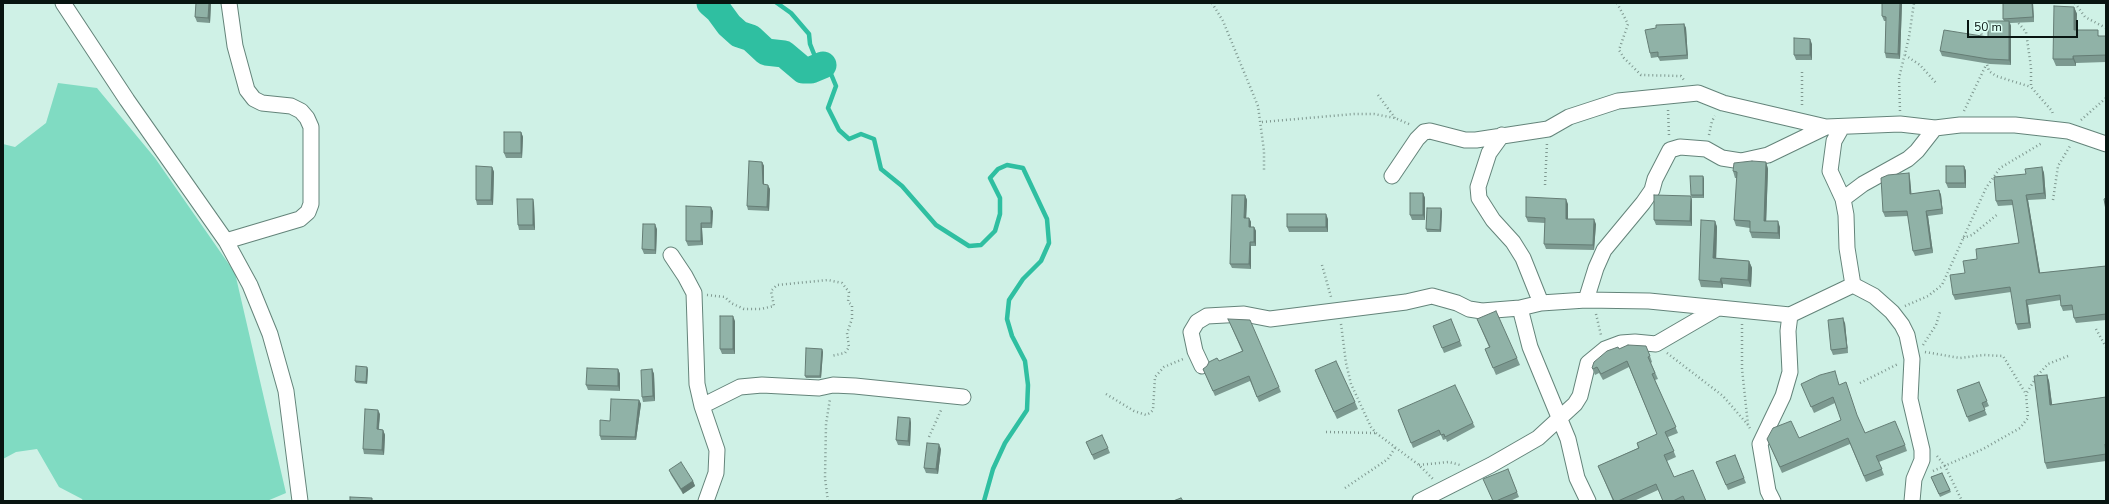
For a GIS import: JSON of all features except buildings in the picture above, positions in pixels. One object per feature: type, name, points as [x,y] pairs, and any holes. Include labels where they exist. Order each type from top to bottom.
[{"type":"street","points":[[63,3],[127,100],[226,241],[250,285],[270,334],[286,391],[300,501]]},
{"type":"street","points":[[226,241],[300,219],[308,212],[311,204],[311,127],[301,110],[291,106],[262,103],[254,98],[247,90],[235,46],[229,3]]},
{"type":"street","points":[[1392,176],[1400,162],[1424,132],[1430,131],[1465,140],[1548,129],[1569,117],[1618,101],[1698,93],[1723,103],[1826,126],[1842,127],[1900,124],[1935,128],[1960,125],[2015,125],[2068,132],[2106,144]]},
{"type":"street","points":[[1586,300],[1596,268],[1604,250],[1652,190],[1655,179],[1670,150],[1680,147],[1706,149],[1722,158],[1741,161],[1754,159],[1768,155],[1826,126]]},
{"type":"street","points":[[1842,127],[1834,141],[1830,171],[1843,199],[1846,215],[1847,248],[1854,285]]},
{"type":"street","points":[[1843,199],[1863,184],[1908,159],[1917,152],[1935,128]]},
{"type":"street","points":[[1502,135],[1489,153],[1478,187],[1479,198],[1494,220],[1513,242],[1523,258],[1541,303]]},
{"type":"street","points":[[671,255],[694,293],[697,384],[702,406],[717,450],[716,473],[706,501]]},
{"type":"street","points":[[1854,285],[1874,296],[1892,312],[1902,325],[1907,335],[1912,359],[1910,400],[1922,450],[1922,460],[1914,479],[1912,501]]},
{"type":"street","points":[[1202,366],[1194,351],[1191,332],[1197,322],[1206,316],[1244,314],[1270,318],[1406,302],[1432,296],[1457,303],[1469,309],[1510,310],[1541,303],[1586,300],[1649,300],[1718,308],[1745,309],[1790,315],[1854,285]]},
{"type":"street","points":[[1520,308],[1525,335],[1539,373],[1555,405],[1559,420],[1568,439],[1577,478],[1588,501]]},
{"type":"street","points":[[1420,501],[1442,488],[1476,473],[1527,446],[1559,420],[1580,396],[1588,364],[1605,349],[1621,343],[1635,342],[1656,344],[1718,308]]},
{"type":"street","points":[[1773,501],[1768,491],[1760,444],[1783,396],[1790,372],[1788,331],[1790,315]]},
{"type":"street","points":[[702,406],[740,387],[762,385],[819,388],[832,385],[926,392],[963,397]]},
{"type":"path","points":[[1212,3],[1223,21],[1258,106],[1262,122],[1264,172]]},
{"type":"path","points":[[1617,3],[1628,24],[1619,50],[1624,58],[1641,74],[1681,76],[1698,93]]},
{"type":"path","points":[[1900,124],[1899,78],[1905,55],[1914,3]]},
{"type":"path","points":[[2075,3],[2085,17],[2106,28]]},
{"type":"path","points":[[2014,17],[2026,32],[2031,67],[2031,87]]},
{"type":"path","points":[[1979,26],[1983,46]]},
{"type":"path","points":[[1905,55],[1920,65],[1937,84]]},
{"type":"path","points":[[1985,58],[1989,71],[1996,76],[2031,87],[2068,132]]},
{"type":"path","points":[[1960,125],[1965,106],[1986,65]]},
{"type":"path","points":[[1801,121],[1802,72]]},
{"type":"path","points":[[1378,94],[1395,118]]},
{"type":"path","points":[[1667,97],[1670,150]]},
{"type":"path","points":[[2053,200],[2058,166],[2068,132],[2106,98]]},
{"type":"path","points":[[1706,149],[1712,121],[1723,103]]},
{"type":"path","points":[[1262,122],[1354,114],[1374,114],[1395,118],[1424,132]]},
{"type":"path","points":[[1545,185],[1548,129]]},
{"type":"path","points":[[1892,312],[1928,296],[1942,285],[1986,188],[2000,168],[2036,147]]},
{"type":"path","points":[[1963,238],[1972,234],[1998,214]]},
{"type":"path","points":[[694,293],[725,297],[731,303],[744,309],[761,309],[774,306],[771,291],[777,285],[828,280],[842,282],[849,292],[848,302],[852,304],[852,319],[846,333],[849,347],[845,353],[830,356]]},
{"type":"path","points":[[1586,300],[1594,309],[1605,349]]},
{"type":"path","points":[[1745,309],[1742,323],[1741,352],[1748,425]]},
{"type":"path","points":[[1940,312],[1930,336],[1918,350],[1960,358],[1984,355],[2003,356],[2026,394],[2028,418],[2020,428],[1983,449],[1945,466],[1962,501]]},
{"type":"path","points":[[2096,330],[2106,347]]},
{"type":"path","points":[[1344,344],[1346,363],[1351,384],[1376,433],[1419,465],[1442,488]]},
{"type":"path","points":[[1656,344],[1684,368],[1723,396],[1748,425],[1760,444]]},
{"type":"path","points":[[1106,394],[1134,411],[1146,415],[1153,410],[1154,377],[1164,367],[1194,351]]},
{"type":"path","points":[[2026,394],[2041,370],[2054,360],[2068,356]]},
{"type":"path","points":[[1860,383],[1889,367],[1912,359]]},
{"type":"path","points":[[828,501],[825,478],[826,424],[832,385]]},
{"type":"path","points":[[926,392],[941,397],[943,406],[929,437]]},
{"type":"path","points":[[1326,432],[1376,433]]},
{"type":"path","points":[[1345,488],[1388,459],[1395,448]]},
{"type":"path","points":[[1419,465],[1449,462],[1459,464],[1476,473]]},
{"type":"green space","points":[[58,83],[97,88],[155,158],[235,273],[286,493],[267,501],[83,501],[82,499],[59,487],[37,449],[16,452],[3,459],[3,144],[15,147],[46,123]]},
{"type":"waterway","points":[[710,3],[739,34],[751,38],[766,52],[784,54],[803,70],[811,70],[823,65]]},
{"type":"waterway","points":[[777,3],[791,13],[809,34],[810,44],[814,54],[831,74],[836,86],[828,108],[839,130],[849,139],[861,134],[874,139],[881,169],[902,186],[936,225],[969,246],[981,245],[995,231],[1000,214],[1000,198],[990,178],[998,169],[1007,165],[1023,168],[1047,219],[1049,243],[1041,261],[1023,279],[1009,300],[1007,319],[1012,336],[1025,361],[1028,385],[1027,410],[1005,443],[993,469],[984,501]]}]
